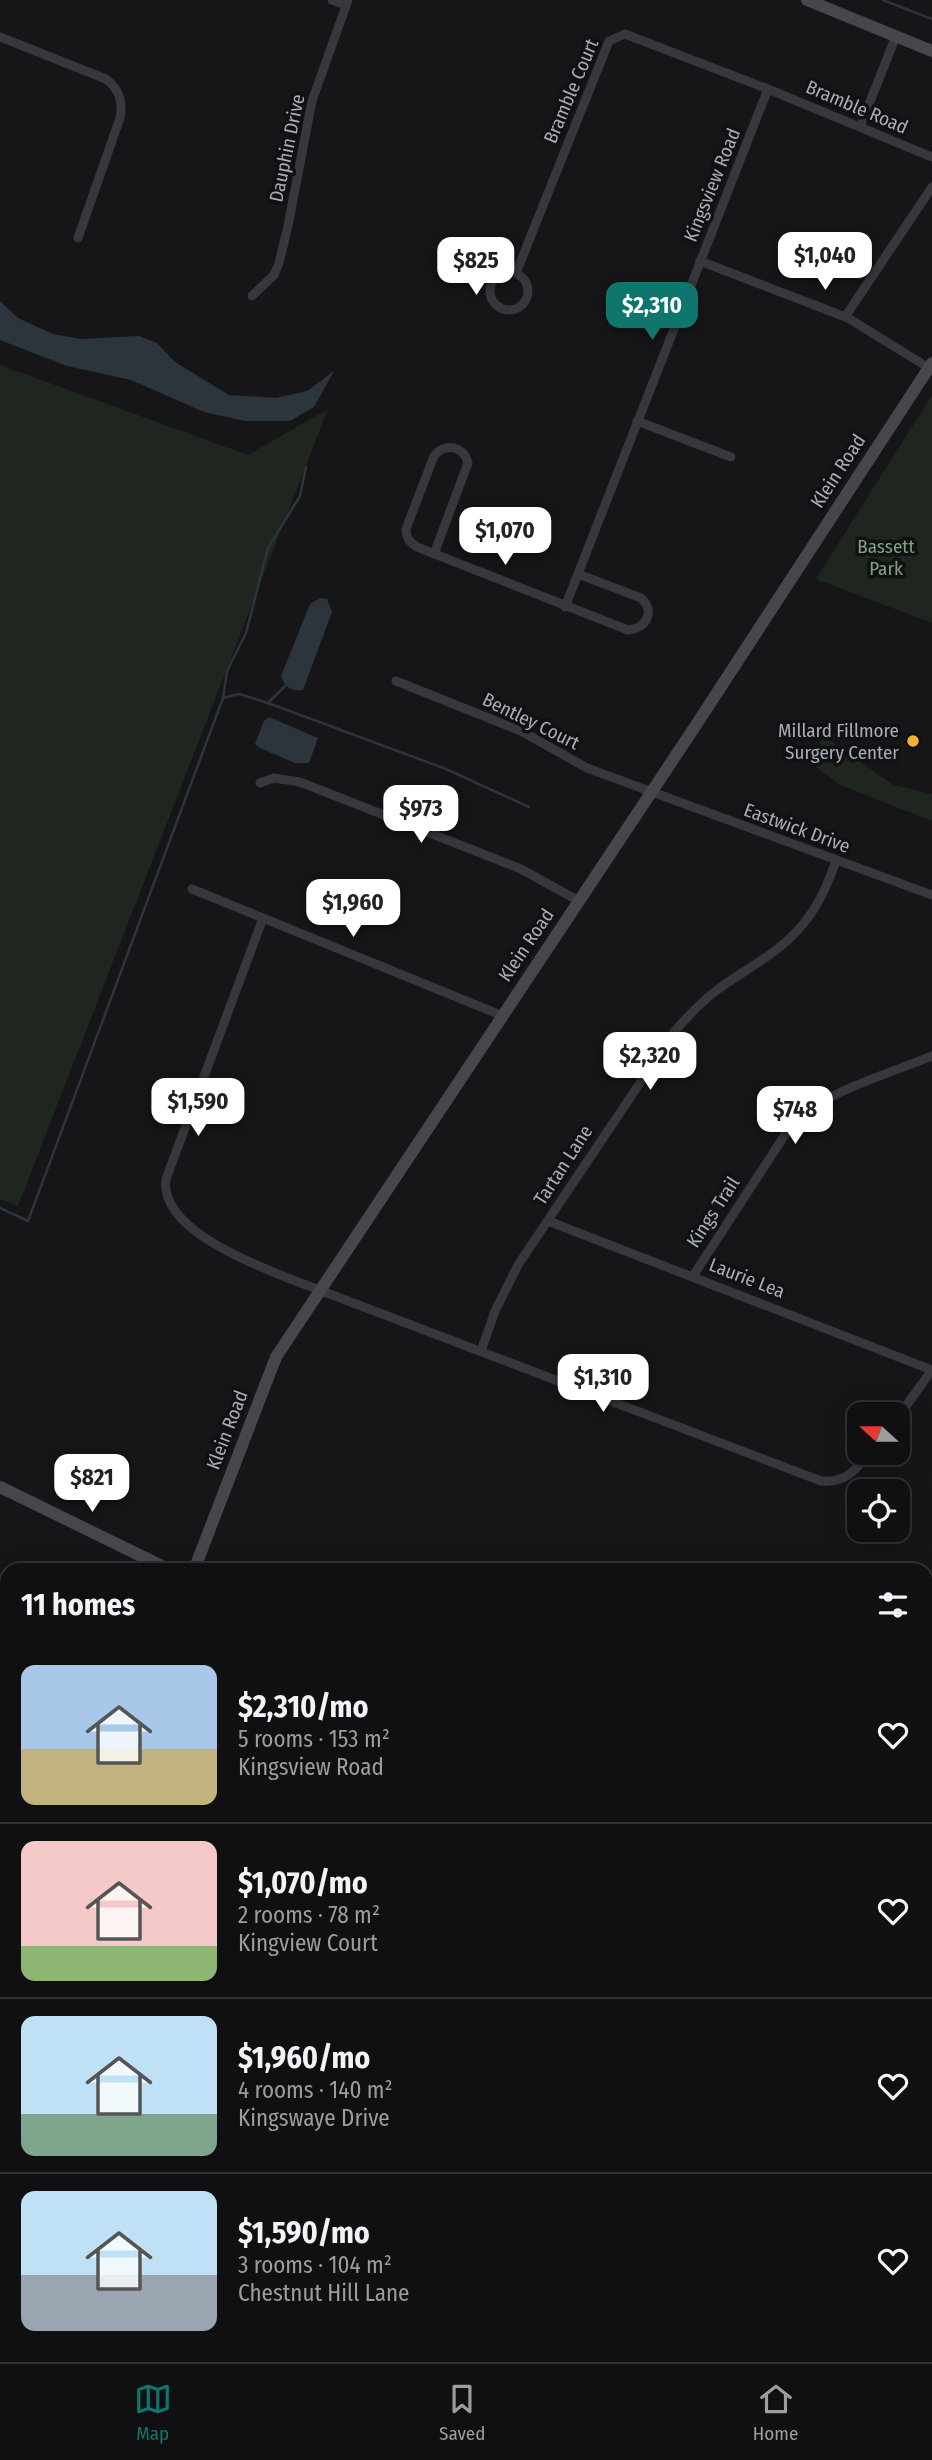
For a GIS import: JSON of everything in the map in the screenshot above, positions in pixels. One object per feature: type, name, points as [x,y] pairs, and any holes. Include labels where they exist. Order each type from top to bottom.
[{"type":"street","points":[[332,0],[347,2]]},
{"type":"street","points":[[807,0],[932,51]]},
{"type":"street","name":"Dauphin Drive","points":[[252,296],[274,275],[279,263],[313,101],[347,2]]},
{"type":"street","name":"Bramble Court","points":[[516,273],[608,41],[625,34],[768,89]]},
{"type":"street","points":[[860,127],[896,36]]},
{"type":"street","points":[[0,37],[106,79],[118,92],[122,109],[120,118],[78,238]]},
{"type":"street","name":"Bramble Road","points":[[768,89],[932,157]]},
{"type":"street","name":"Kingsview Road","points":[[565,607],[768,89]]},
{"type":"street","points":[[845,317],[932,187]]},
{"type":"street","points":[[700,261],[845,317],[930,365]]},
{"type":"street","points":[[510,271],[516,273],[522,276],[528,287],[526,300],[516,309],[503,309],[493,302],[491,285],[498,275],[510,271]]},
{"type":"street","name":"Klein Road","points":[[197,1563],[276,1357],[651,793],[930,365]]},
{"type":"street","points":[[637,421],[732,457]]},
{"type":"street","points":[[434,554],[468,463],[466,456],[459,449],[450,446],[440,449],[434,456],[406,530],[410,542],[434,554],[565,607],[628,630],[637,629],[644,624],[648,617],[647,603],[641,598],[578,574]]},
{"type":"street","name":"Bentley Court","points":[[396,681],[521,731],[587,768],[651,793]]},
{"type":"street","points":[[260,783],[274,778],[300,782],[521,869],[579,901]]},
{"type":"street","name":"Eastwick Drive","points":[[651,793],[932,895]]},
{"type":"street","name":"Tartan Lane","points":[[481,1351],[506,1286],[674,1032],[717,990],[757,965],[790,939],[820,901],[836,861]]},
{"type":"street","points":[[192,889],[503,1016]]},
{"type":"street","points":[[263,918],[166,1179],[166,1195],[185,1222],[216,1244],[269,1270],[821,1482],[832,1482],[849,1476],[859,1465]]},
{"type":"street","name":"Kings Trail","points":[[693,1276],[801,1114],[828,1098],[932,1056]]},
{"type":"street","name":"Laurie Lea","points":[[548,1221],[932,1370]]},
{"type":"street","points":[[908,1402],[932,1370]]},
{"type":"street","points":[[0,1487],[156,1563]]},
{"type":"green space","points":[[0,365],[248,455],[328,409],[18,1206],[0,1199]]},
{"type":"green space","name":"Bassett Park","points":[[932,395],[932,623],[816,579]]},
{"type":"green space","points":[[826,737],[893,785],[932,794],[932,821],[838,784],[804,757]]},
{"type":"shaded area","points":[[0,301],[18,318],[53,334],[81,339],[139,336],[157,343],[175,362],[229,395],[276,398],[307,391],[334,371],[314,407],[290,421],[245,421],[204,412],[131,380],[67,366],[0,340]]},
{"type":"shaded area","points":[[320,598],[327,599],[332,612],[303,690],[292,689],[281,676],[310,604]]},
{"type":"shaded area","points":[[269,717],[318,738],[309,763],[295,763],[255,744],[264,721]]},
{"type":"waterway","points":[[883,0],[932,19]]},
{"type":"waterway","points":[[223,698],[227,671],[246,633],[268,548],[300,496],[306,467]]},
{"type":"waterway","points":[[268,703],[285,686]]},
{"type":"waterway","points":[[0,1208],[28,1221],[223,698],[239,694],[268,703],[446,769],[529,807]]},
{"type":"place","name":"Millard Fillmore Surgery Center","points":[[913,741]]}]
